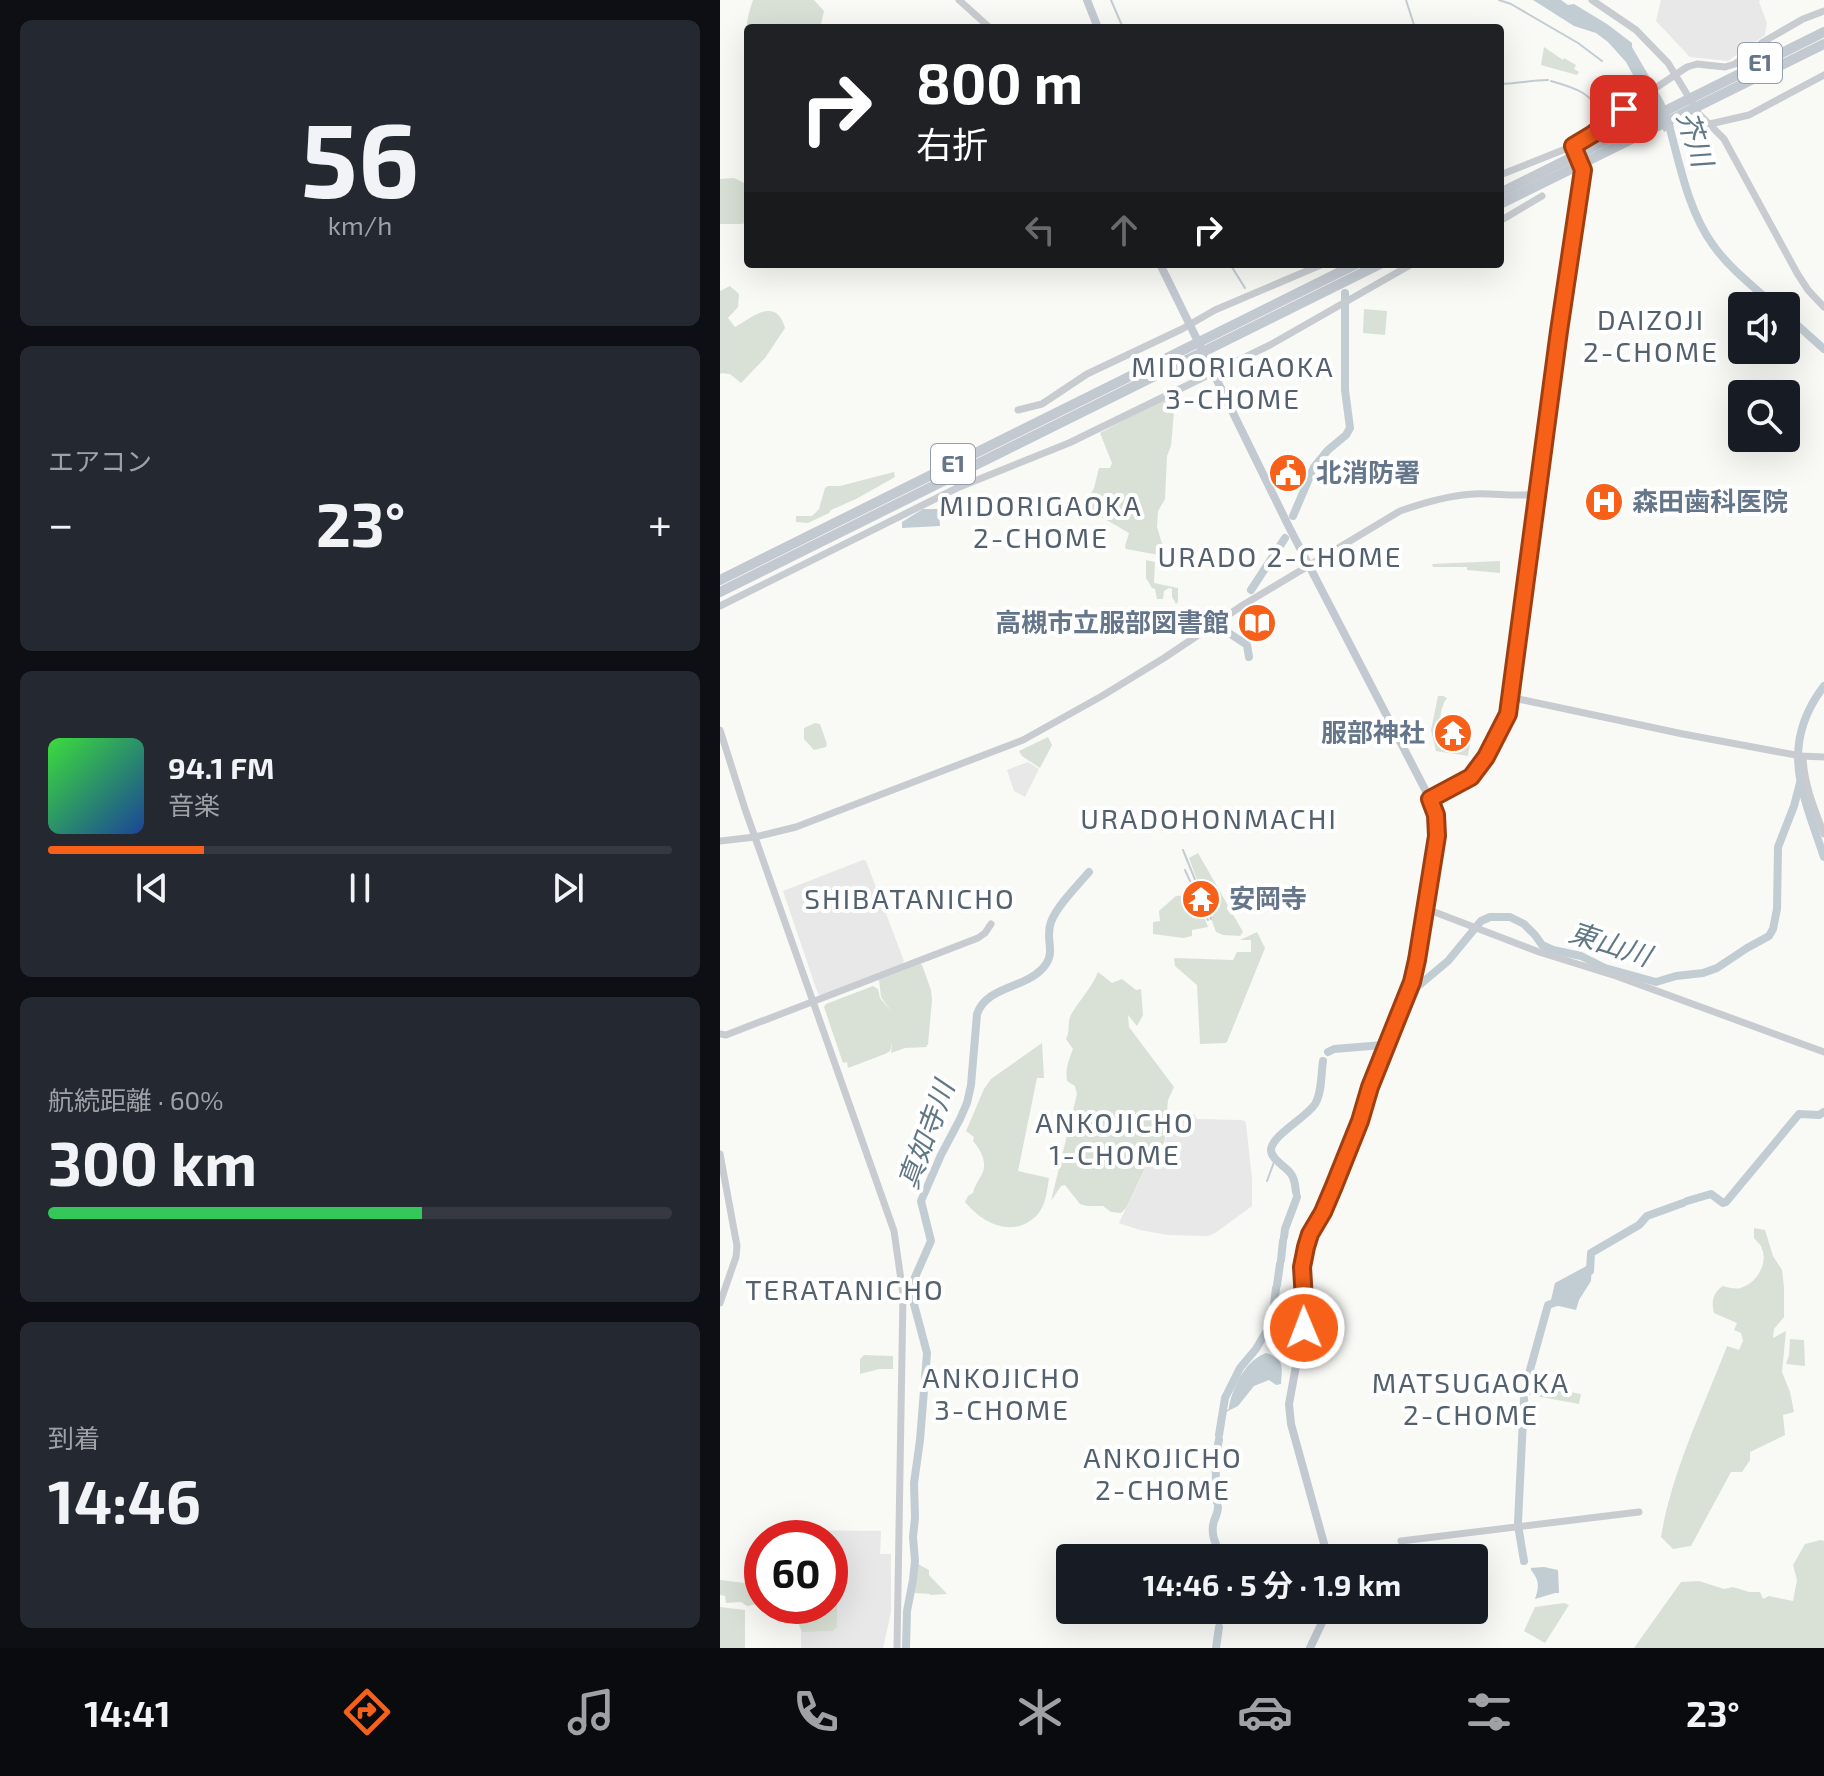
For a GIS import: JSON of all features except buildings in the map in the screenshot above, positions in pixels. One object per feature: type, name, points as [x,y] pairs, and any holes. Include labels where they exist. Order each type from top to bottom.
[{"type":"highway","name":"E1","points":[[1504,200],[1513,192],[1824,32]]},
{"type":"highway","name":"E1","points":[[1699,99],[1824,44]]},
{"type":"highway","name":"E1","points":[[1504,193],[1513,192]]},
{"type":"highway","name":"E1","points":[[720,592],[1211,342],[1349,268]]},
{"type":"highway","name":"E1","points":[[1211,342],[1371,268]]},
{"type":"highway","name":"E1","points":[[720,580],[1189,353]]},
{"type":"main road","points":[[1087,0],[1096,24]]},
{"type":"main road","points":[[1162,268],[1436,815],[1437,836],[1412,982],[1370,1087],[1360,1121],[1327,1203],[1310,1234],[1303,1257],[1305,1317],[1289,1404],[1291,1424],[1324,1544]]},
{"type":"main road","points":[[1310,1648],[1321,1624]]},
{"type":"street","points":[[959,0],[986,24]]},
{"type":"street","points":[[1592,0],[1643,36],[1668,63],[1699,114],[1724,139],[1797,273],[1824,307]]},
{"type":"street","points":[[1504,173],[1573,146],[1687,67],[1735,64],[1763,42],[1824,11]]},
{"type":"street","points":[[1710,124],[1749,115],[1824,75]]},
{"type":"street","points":[[1430,799],[1462,783],[1477,771],[1507,720],[1583,170],[1573,146]]},
{"type":"street","points":[[1504,219],[1542,196]]},
{"type":"street","points":[[1018,410],[1042,404],[1087,374],[1215,310],[1314,268]]},
{"type":"street","points":[[720,606],[957,488],[1069,443],[1270,345],[1405,268]]},
{"type":"street","points":[[720,841],[755,837],[796,827],[1023,740],[1102,696],[1221,619],[1400,511],[1423,503],[1472,494],[1537,494]]},
{"type":"street","points":[[1509,697],[1652,728],[1799,756],[1824,757]]},
{"type":"street","points":[[720,730],[890,1217],[898,1253],[903,1294],[897,1648]]},
{"type":"street","points":[[1799,756],[1824,834]]},
{"type":"street","points":[[1424,908],[1539,952],[1616,976],[1824,1052]]},
{"type":"street","points":[[720,1034],[726,1035],[978,938],[991,924]]},
{"type":"street","points":[[720,1154],[737,1246],[720,1303]]},
{"type":"street","points":[[1401,1541],[1639,1512]]},
{"type":"shaded area","points":[[753,0],[814,0],[824,11],[821,24],[747,24]]},
{"type":"shaded area","points":[[1533,0],[1561,0],[1568,5],[1574,4],[1632,43],[1674,127],[1664,132],[1626,62],[1608,42],[1596,33],[1574,26]]},
{"type":"shaded area","points":[[1661,0],[1760,0],[1767,23],[1765,35],[1728,61],[1690,57],[1656,21]]},
{"type":"shaded area","points":[[1544,47],[1576,65],[1577,75],[1541,65]]},
{"type":"shaded area","points":[[734,178],[744,183],[744,224],[720,224],[720,179]]},
{"type":"shaded area","points":[[730,286],[739,294],[738,307],[728,318],[735,327],[756,314],[770,311],[781,318],[785,328],[765,358],[741,383],[730,374],[720,375],[720,291]]},
{"type":"shaded area","points":[[1364,309],[1387,311],[1385,335],[1363,333]]},
{"type":"shaded area","points":[[1171,395],[1175,400],[1171,446],[1167,456],[1165,499],[1158,511],[1157,527],[1164,556],[1126,549],[1129,533],[1084,507],[1094,488],[1099,468],[1110,468],[1112,463],[1100,433]]},
{"type":"shaded area","points":[[894,472],[895,477],[829,513],[808,523],[796,522],[796,516],[812,516],[819,509],[828,486],[840,486]]},
{"type":"shaded area","points":[[923,509],[939,509],[940,526],[902,528],[902,522]]},
{"type":"shaded area","points":[[1146,560],[1155,562],[1154,583],[1178,588],[1176,604],[1169,588],[1164,591],[1163,599],[1157,599],[1155,589],[1146,578]]},
{"type":"shaded area","points":[[1500,561],[1500,573],[1467,570],[1467,567],[1433,567],[1432,564]]},
{"type":"shaded area","points":[[1438,696],[1447,698],[1440,720],[1445,741],[1459,741],[1464,735],[1471,738],[1468,756],[1436,751],[1431,730]]},
{"type":"shaded area","points":[[820,724],[827,744],[814,750],[804,739],[804,728]]},
{"type":"shaded area","points":[[1048,737],[1052,745],[1040,768],[1019,751]]},
{"type":"shaded area","points":[[1028,762],[1039,769],[1025,797],[1014,791],[1007,770]]},
{"type":"shaded area","points":[[1198,853],[1243,932],[1240,936],[1216,932],[1189,858]]},
{"type":"shaded area","points":[[866,861],[904,961],[821,995],[818,994],[783,891]]},
{"type":"shaded area","points":[[1191,881],[1208,927],[1192,930],[1192,936],[1184,938],[1153,934],[1153,922],[1160,921],[1159,911],[1176,896],[1186,895],[1190,891]]},
{"type":"shaded area","points":[[1257,932],[1265,948],[1227,1042],[1200,1044],[1197,985],[1175,966],[1174,958],[1233,960],[1237,952],[1251,952],[1251,940],[1240,940]]},
{"type":"shaded area","points":[[920,964],[932,1000],[926,1047],[905,1048],[891,1053],[892,1043],[890,1051],[885,1054],[848,1068],[847,1062],[843,1063],[824,1007],[826,1004],[873,986],[891,1011],[881,997],[879,980]]},
{"type":"shaded area","points":[[1098,972],[1112,983],[1122,979],[1136,990],[1141,989],[1143,1015],[1137,1026],[1128,1015],[1129,1027],[1174,1087],[1168,1100],[1161,1153],[1148,1162],[1121,1213],[1111,1212],[1103,1206],[1080,1204],[1065,1185],[1051,1201],[1077,1094],[1075,1086],[1067,1081],[1073,1049],[1066,1039],[1069,1020]]},
{"type":"shaded area","points":[[1042,1043],[1044,1078],[1037,1078],[1018,1171],[1049,1178],[1046,1198],[1037,1215],[1028,1222],[1019,1226],[999,1226],[981,1217],[965,1202],[973,1193],[984,1165],[974,1137],[966,1131],[991,1079]]},
{"type":"shaded area","points":[[1169,1114],[1194,1114],[1197,1119],[1241,1120],[1246,1124],[1252,1206],[1208,1236],[1168,1235],[1119,1223],[1148,1163],[1161,1154]]},
{"type":"shaded area","points":[[1754,1228],[1765,1230],[1773,1256],[1782,1270],[1784,1317],[1774,1329],[1773,1338],[1786,1331],[1782,1372],[1794,1412],[1783,1415],[1785,1435],[1750,1452],[1750,1460],[1742,1472],[1731,1472],[1691,1546],[1673,1549],[1661,1537],[1680,1464],[1727,1346],[1739,1350],[1743,1341],[1741,1333],[1734,1330],[1737,1323],[1714,1313],[1714,1298],[1723,1286],[1738,1288],[1748,1285],[1760,1271],[1764,1260],[1761,1246],[1754,1238]]},
{"type":"shaded area","points":[[1592,1263],[1591,1281],[1576,1310],[1550,1304],[1555,1283]]},
{"type":"shaded area","points":[[1790,1339],[1804,1340],[1805,1366],[1786,1364]]},
{"type":"shaded area","points":[[1266,1353],[1281,1364],[1281,1384],[1276,1385],[1269,1380],[1254,1386],[1238,1406],[1224,1413],[1229,1409],[1243,1373],[1253,1361]]},
{"type":"shaded area","points":[[864,1355],[893,1356],[893,1369],[860,1374],[860,1359]]},
{"type":"shaded area","points":[[1527,1384],[1581,1394],[1579,1404],[1525,1394]]},
{"type":"shaded area","points":[[848,1531],[881,1531],[880,1554],[891,1554],[891,1612],[883,1648],[801,1648],[798,1624],[848,1624]]},
{"type":"shaded area","points":[[1824,1541],[1824,1648],[1634,1648],[1681,1582],[1699,1581],[1724,1589],[1733,1587],[1760,1592],[1763,1599],[1769,1596],[1793,1601],[1797,1580],[1793,1565],[1805,1544]]},
{"type":"shaded area","points":[[916,1563],[929,1570],[929,1575],[947,1594],[914,1593]]},
{"type":"shaded area","points":[[1531,1568],[1558,1570],[1559,1593],[1535,1599],[1538,1584]]},
{"type":"shaded area","points":[[720,1580],[744,1583],[744,1604],[726,1603],[725,1596],[720,1595]]},
{"type":"shaded area","points":[[1569,1605],[1545,1643],[1524,1631],[1535,1607]]},
{"type":"shaded area","points":[[720,1607],[744,1610],[745,1648],[720,1648]]},
{"type":"shaded area","points":[[800,1624],[837,1624],[833,1631],[802,1632]]},
{"type":"waterway","points":[[1111,0],[1121,24]]},
{"type":"waterway","points":[[1406,0],[1414,24]]},
{"type":"waterway","points":[[1499,0],[1578,43],[1602,61]]},
{"type":"waterway","points":[[1504,84],[1548,80]]},
{"type":"waterway","points":[[1551,81],[1582,93],[1595,103],[1605,118]]},
{"type":"waterway","name":"芥川","points":[[1667,118],[1685,184],[1704,231],[1727,262],[1759,292]]},
{"type":"waterway","points":[[1232,268],[1245,288]]},
{"type":"waterway","name":"真如寺川","points":[[1293,516],[1314,467],[1350,428],[1345,390],[1345,293]]},
{"type":"waterway","name":"芥川","points":[[1800,328],[1824,349]]},
{"type":"waterway","name":"真如寺川","points":[[1251,590],[1285,538]]},
{"type":"waterway","name":"真如寺川","points":[[1223,629],[1247,645],[1249,657]]},
{"type":"waterway","points":[[1824,686],[1810,708],[1798,750],[1803,791],[1824,857]]},
{"type":"waterway","name":"東山川","points":[[1392,1044],[1417,987],[1448,961],[1481,921],[1490,917],[1510,917],[1524,924],[1542,945],[1553,950],[1581,956],[1605,968],[1656,982],[1717,968],[1769,936],[1777,909],[1778,847],[1800,783]]},
{"type":"waterway","points":[[1183,850],[1211,919]]},
{"type":"waterway","points":[[1185,870],[1208,920]]},
{"type":"waterway","name":"真如寺川","points":[[906,1648],[907,1611],[915,1561],[914,1483],[927,1353],[911,1293],[931,1241],[921,1201],[967,1103],[977,1014],[989,998],[1034,976],[1047,963],[1049,929],[1054,916],[1089,872]]},
{"type":"waterway","name":"東山川","points":[[1328,1052],[1383,1045]]},
{"type":"waterway","name":"東山川","points":[[1296,1192],[1292,1176],[1273,1157],[1271,1150],[1277,1139],[1315,1104],[1323,1061]]},
{"type":"waterway","points":[[1687,1201],[1711,1194],[1726,1202],[1799,1114],[1819,1115],[1824,1112]]},
{"type":"waterway","points":[[1267,1181],[1273,1157]]},
{"type":"waterway","name":"東山川","points":[[1284,1237],[1297,1197]]},
{"type":"waterway","points":[[1590,1271],[1591,1253],[1639,1225],[1647,1216],[1683,1203]]},
{"type":"waterway","name":"東山川","points":[[1281,1260],[1283,1241]]},
{"type":"waterway","name":"東山川","points":[[1277,1285],[1280,1264]]},
{"type":"waterway","name":"東山川","points":[[1272,1322],[1276,1288]]},
{"type":"waterway","points":[[1528,1377],[1548,1305],[1560,1301]]},
{"type":"waterway","name":"東山川","points":[[1219,1435],[1225,1398],[1240,1368],[1269,1327]]},
{"type":"waterway","points":[[1524,1392],[1526,1384]]},
{"type":"waterway","points":[[1518,1522],[1524,1399]]},
{"type":"waterway","name":"東山川","points":[[1217,1502],[1219,1440]]},
{"type":"waterway","name":"東山川","points":[[1216,1544],[1213,1531],[1218,1507]]},
{"type":"waterway","points":[[1519,1531],[1524,1561]]},
{"type":"waterway","name":"東山川","points":[[1216,1648],[1219,1627]]},
{"type":"place","name":"北消防署","points":[[1288,473]]},
{"type":"place","name":"森田歯科医院","points":[[1604,502]]},
{"type":"place","name":"高槻市立服部図書館","points":[[1257,623]]},
{"type":"place","name":"服部神社","points":[[1453,733]]},
{"type":"place","name":"安岡寺","points":[[1201,899]]},
{"type":"district","name":"DAIZOJI 2-CHOME","points":[[1651,336]]},
{"type":"district","name":"MIDORIGAOKA 3-CHOME","points":[[1233,383]]},
{"type":"district","name":"MIDORIGAOKA 2-CHOME","points":[[1041,522]]},
{"type":"district","name":"URADO 2-CHOME","points":[[1280,557]]},
{"type":"district","name":"URADOHONMACHI","points":[[1209,819]]},
{"type":"district","name":"SHIBATANICHO","points":[[910,899]]},
{"type":"district","name":"ANKOJICHO 1-CHOME","points":[[1115,1139]]},
{"type":"district","name":"TERATANICHO","points":[[845,1290]]},
{"type":"district","name":"ANKOJICHO 3-CHOME","points":[[1002,1394]]},
{"type":"district","name":"MATSUGAOKA 2-CHOME","points":[[1471,1399]]},
{"type":"district","name":"ANKOJICHO 2-CHOME","points":[[1163,1474]]},
{"type":"route","points":[[1304,1328],[1302,1267],[1310,1234],[1327,1203],[1412,982],[1437,836],[1436,815],[1430,799],[1477,771],[1507,720],[1583,170],[1573,146],[1624,109]]}]
